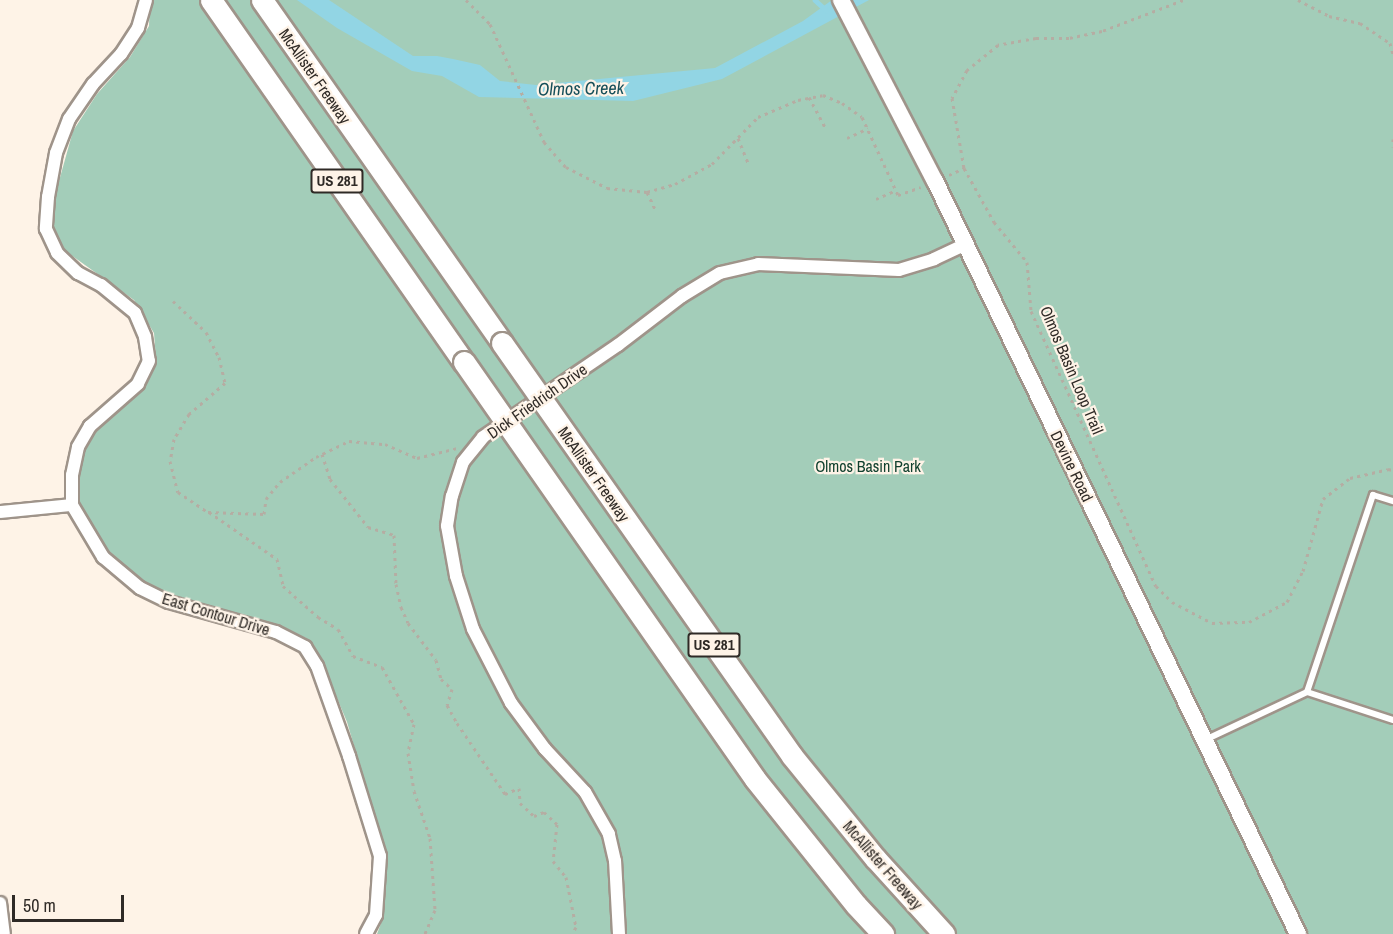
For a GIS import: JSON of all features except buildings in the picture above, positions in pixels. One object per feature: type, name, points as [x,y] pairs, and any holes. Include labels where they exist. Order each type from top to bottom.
[{"type":"highway","name":"US 281","points":[[211,0],[755,779],[856,905],[883,934]]},
{"type":"highway","name":"McAllister Freeway","points":[[262,0],[792,756],[875,858],[944,934]]},
{"type":"street","points":[[0,512],[72,505],[72,475],[78,447],[90,426],[138,384],[149,361],[145,337],[135,314],[101,285],[78,273],[57,253],[46,229],[48,197],[56,153],[69,119],[93,84],[121,54],[138,28],[146,0]]},
{"type":"street","name":"Devine Road","points":[[841,0],[935,182],[1298,934]]},
{"type":"street","name":"Dick Friedrich Drive","points":[[619,934],[615,861],[609,834],[585,792],[545,749],[511,703],[473,628],[456,576],[447,526],[452,496],[463,462],[483,437],[618,345],[682,296],[720,273],[758,264],[899,270],[934,259],[964,245]]},
{"type":"street","name":"East Contour Drive","points":[[72,505],[103,557],[140,588],[169,602],[276,632],[306,648],[317,666],[349,756],[380,856],[376,915],[366,934]]},
{"type":"street","points":[[0,903],[4,934]]},
{"type":"lane","points":[[1307,692],[1373,495],[1393,501]]},
{"type":"lane","points":[[1206,740],[1307,692],[1393,720]]},
{"type":"path","points":[[466,0],[490,24],[544,142],[566,167],[608,188],[647,192],[675,184],[712,164],[758,117],[798,99],[823,95],[842,103],[862,117],[898,195],[935,182]]},
{"type":"path","name":"Olmos Basin Loop Trail","points":[[1183,0],[1102,31],[1069,38],[1036,38],[998,45],[967,70],[952,98],[964,168],[994,222],[1027,262],[1031,311],[1156,586],[1172,602],[1212,623],[1250,622],[1287,602],[1303,571],[1323,499],[1350,478],[1388,469],[1393,470]]},
{"type":"path","points":[[1298,0],[1329,16],[1360,22],[1390,43],[1393,54]]},
{"type":"path","points":[[809,98],[826,129]]},
{"type":"path","points":[[847,138],[868,128]]},
{"type":"path","points":[[738,138],[749,165]]},
{"type":"path","points":[[1393,139],[1393,147]]},
{"type":"path","points":[[876,199],[896,190]]},
{"type":"path","points":[[647,192],[655,209]]},
{"type":"path","points":[[173,301],[206,332],[219,357],[225,384],[189,414],[174,439],[170,461],[178,492],[277,559],[283,586],[318,617],[338,629],[353,656],[382,667],[414,724],[408,753],[414,791],[430,838],[435,909],[425,934]]},
{"type":"path","points":[[208,512],[264,514],[266,500],[280,483],[322,454],[349,441],[385,444],[417,459],[449,452],[483,437]]},
{"type":"path","points":[[322,454],[330,479],[368,527],[394,535],[396,584],[401,607],[408,623],[436,660],[441,679],[452,689],[447,705],[457,723],[505,794],[519,788],[520,803],[534,816],[544,812],[557,824],[553,861],[566,877],[576,927],[572,934]]},
{"type":"green space","name":"Olmos Basin Park","points":[[150,0],[1393,0],[1393,934],[377,934],[384,915],[383,844],[347,722],[322,662],[306,638],[274,625],[196,603],[153,587],[130,575],[98,543],[79,504],[77,471],[82,449],[98,427],[129,400],[156,360],[154,333],[134,300],[64,250],[53,229],[54,199],[73,131],[97,94],[130,57],[149,26]]},
{"type":"water","name":"Olmos Creek","points":[[297,0],[329,0],[413,56],[437,56],[480,65],[500,81],[536,85],[715,68],[803,21],[832,0],[869,0],[722,79],[633,101],[479,97],[442,76],[412,71],[337,28]]},
{"type":"waterway","points":[[815,0],[826,10]]}]
